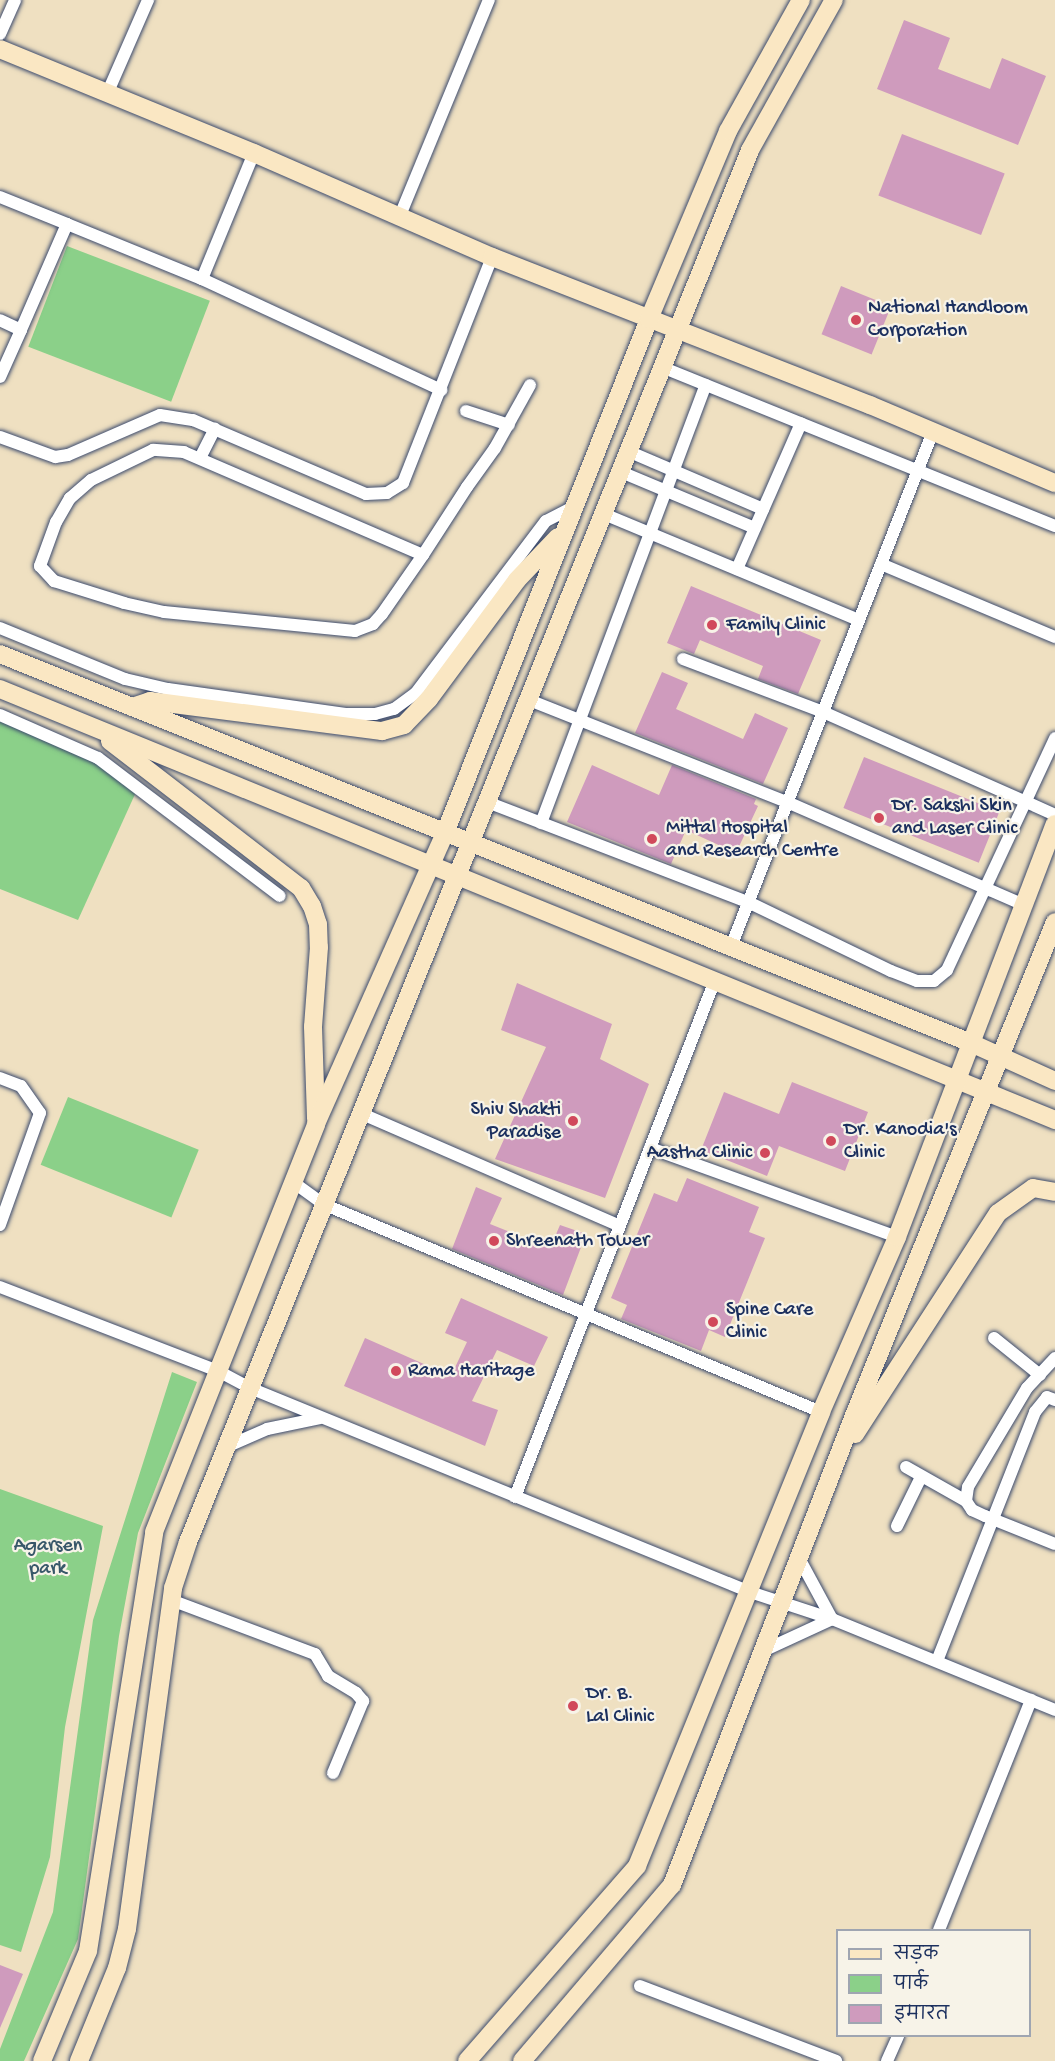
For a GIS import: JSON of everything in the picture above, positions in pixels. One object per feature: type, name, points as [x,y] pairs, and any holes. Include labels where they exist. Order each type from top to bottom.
[{"type":"street","points":[[0,34],[15,0]]},
{"type":"street","points":[[106,94],[148,0]]},
{"type":"street","points":[[399,218],[489,0]]},
{"type":"street","points":[[42,2061],[88,1951],[148,1554],[316,1124],[444,833],[649,319],[728,131],[801,0]]},
{"type":"street","points":[[79,2061],[117,1968],[127,1929],[171,1600],[188,1542],[750,150],[834,0]]},
{"type":"street","points":[[0,49],[254,153],[492,257],[678,332],[870,405],[932,435],[1055,483]]},
{"type":"street","points":[[202,279],[254,153]]},
{"type":"street","points":[[0,196],[202,279],[441,390]]},
{"type":"street","points":[[0,377],[67,224]]},
{"type":"street","points":[[0,437],[55,457],[68,455],[160,415],[192,420],[366,494],[387,493],[403,483],[492,257]]},
{"type":"street","points":[[0,320],[21,330]]},
{"type":"street","points":[[663,368],[1055,526]]},
{"type":"street","points":[[423,555],[200,458],[184,452],[153,450],[91,480],[70,498],[56,522],[40,566],[44,574],[99,597],[165,612],[355,631],[373,624],[382,614],[423,555],[509,425],[530,385]]},
{"type":"street","points":[[541,823],[706,385]]},
{"type":"street","points":[[466,411],[509,425]]},
{"type":"street","points":[[737,569],[801,423]]},
{"type":"street","points":[[200,458],[215,429]]},
{"type":"street","points":[[730,949],[932,435]]},
{"type":"street","points":[[630,452],[763,510]]},
{"type":"street","points":[[621,472],[755,528]]},
{"type":"street","points":[[0,628],[125,679],[168,689],[347,714],[375,714],[394,709],[415,694],[546,521],[574,507]]},
{"type":"street","points":[[604,514],[859,620]]},
{"type":"street","points":[[132,707],[150,701],[382,731],[404,725],[429,699],[517,580],[565,530]]},
{"type":"street","points":[[881,564],[1055,637]]},
{"type":"street","points":[[0,654],[730,949],[971,1043],[999,1058],[1055,1081]]},
{"type":"street","points":[[683,659],[823,712],[1055,815]]},
{"type":"street","points":[[0,689],[1055,1120]]},
{"type":"street","points":[[529,700],[788,802],[988,887],[1022,904]]},
{"type":"street","points":[[0,715],[98,758],[280,896]]},
{"type":"street","points":[[93,728],[301,888],[312,906],[318,924],[319,947],[313,1028],[316,1124]]},
{"type":"street","points":[[487,802],[748,902],[891,971],[917,981],[934,981],[947,970],[988,887],[1055,738]]},
{"type":"street","points":[[467,2061],[637,1866],[750,1592],[821,1412],[897,1238],[959,1080],[1022,904],[1055,824]]},
{"type":"street","points":[[522,2061],[672,1885],[784,1602],[835,1464],[1055,922]]},
{"type":"street","points":[[515,1497],[714,980]]},
{"type":"street","points":[[0,1078],[21,1086],[40,1113],[0,1225]]},
{"type":"street","points":[[360,1113],[620,1226]]},
{"type":"street","points":[[650,1148],[897,1238]]},
{"type":"street","points":[[293,1182],[323,1204],[585,1316],[821,1412]]},
{"type":"street","points":[[835,1464],[998,1213],[1033,1188],[1055,1192]]},
{"type":"street","points":[[0,1287],[220,1372],[250,1388],[322,1418],[750,1592],[832,1619],[1055,1710]]},
{"type":"street","points":[[994,1338],[1040,1375]]},
{"type":"street","points":[[966,1501],[968,1487],[1027,1388],[1054,1363]]},
{"type":"street","points":[[937,1661],[1035,1412],[1047,1397],[1055,1400]]},
{"type":"street","points":[[226,1447],[267,1429],[322,1418]]},
{"type":"street","points":[[906,1467],[966,1501],[972,1509],[1055,1544]]},
{"type":"street","points":[[897,1526],[921,1477]]},
{"type":"street","points":[[800,1558],[832,1619]]},
{"type":"street","points":[[171,1600],[315,1654],[328,1676],[356,1693],[363,1701],[333,1773]]},
{"type":"street","points":[[765,1650],[832,1619]]},
{"type":"street","points":[[939,1929],[1031,1700]]},
{"type":"street","points":[[640,1986],[836,2061]]},
{"type":"street","points":[[888,2061],[898,2037]]},
{"type":"green space","points":[[67,246],[210,301],[171,402],[28,347]]},
{"type":"green space","points":[[0,721],[85,755],[136,792],[78,920],[0,889]]},
{"type":"green space","points":[[68,1097],[199,1150],[171,1218],[41,1165]]},
{"type":"green space","points":[[172,1372],[197,1382],[138,1533],[119,1636],[78,1939],[24,2061],[0,2061],[0,2049],[53,1912],[93,1620]]},
{"type":"green space","name":"Agarsen park","points":[[0,1489],[103,1526],[65,1727],[50,1857],[21,1952],[0,1945]]},
{"type":"building","points":[[904,20],[950,38],[938,69],[990,89],[1002,58],[1046,76],[1018,145],[877,89]]},
{"type":"building","points":[[902,134],[1005,173],[981,235],[878,196]]},
{"type":"building","name":"National Handloom Corporation","points":[[841,286],[891,306],[872,354],[822,334]]},
{"type":"building","points":[[691,586],[821,640],[798,694],[758,679],[763,666],[700,640],[694,654],[667,643]]},
{"type":"building","points":[[662,672],[688,683],[676,709],[743,739],[755,713],[788,728],[763,784],[635,733]]},
{"type":"building","points":[[864,757],[999,812],[979,863],[843,808]]},
{"type":"building","points":[[592,765],[659,795],[672,765],[756,799],[754,804],[758,806],[736,853],[686,830],[671,864],[567,822]]},
{"type":"building","name":"Shiv Shakti Paradise","points":[[517,983],[612,1024],[600,1059],[649,1084],[605,1198],[495,1159],[546,1047],[501,1030]]},
{"type":"building","points":[[792,1082],[868,1112],[845,1171],[779,1146],[767,1176],[701,1150],[724,1092],[779,1114]]},
{"type":"building","points":[[687,1178],[759,1207],[749,1232],[765,1238],[725,1337],[709,1330],[701,1351],[621,1319],[627,1305],[611,1298],[654,1193],[677,1202]]},
{"type":"building","name":"Shreenath Tower","points":[[476,1187],[502,1198],[490,1224],[550,1248],[560,1225],[586,1234],[563,1295],[452,1249]]},
{"type":"building","name":"Rama Haritage","points":[[461,1298],[548,1337],[534,1366],[497,1350],[472,1401],[498,1410],[485,1446],[344,1386],[365,1338],[451,1376],[467,1342],[445,1333]]},
{"type":"building","points":[[0,1965],[23,1974],[0,2028]]},
{"type":"place","name":"National Handloom Corporation","points":[[856,320]]},
{"type":"place","name":"Family Clinic","points":[[712,625]]},
{"type":"place","name":"Dr. Sakshi Skin and Laser Clinic","points":[[879,818]]},
{"type":"place","name":"Mittal Hospital and Research Centre","points":[[652,839]]},
{"type":"place","name":"Shiv Shakti Paradise","points":[[573,1121]]},
{"type":"place","name":"Dr. Kanodia's Clinic","points":[[831,1141]]},
{"type":"place","name":"Aastha Clinic","points":[[765,1153]]},
{"type":"place","name":"Shreenath Tower","points":[[494,1241]]},
{"type":"place","name":"Spine Care Clinic","points":[[713,1322]]},
{"type":"place","name":"Rama Haritage","points":[[396,1371]]},
{"type":"place","name":"Dr. B. Lal Clinic","points":[[573,1706]]}]
